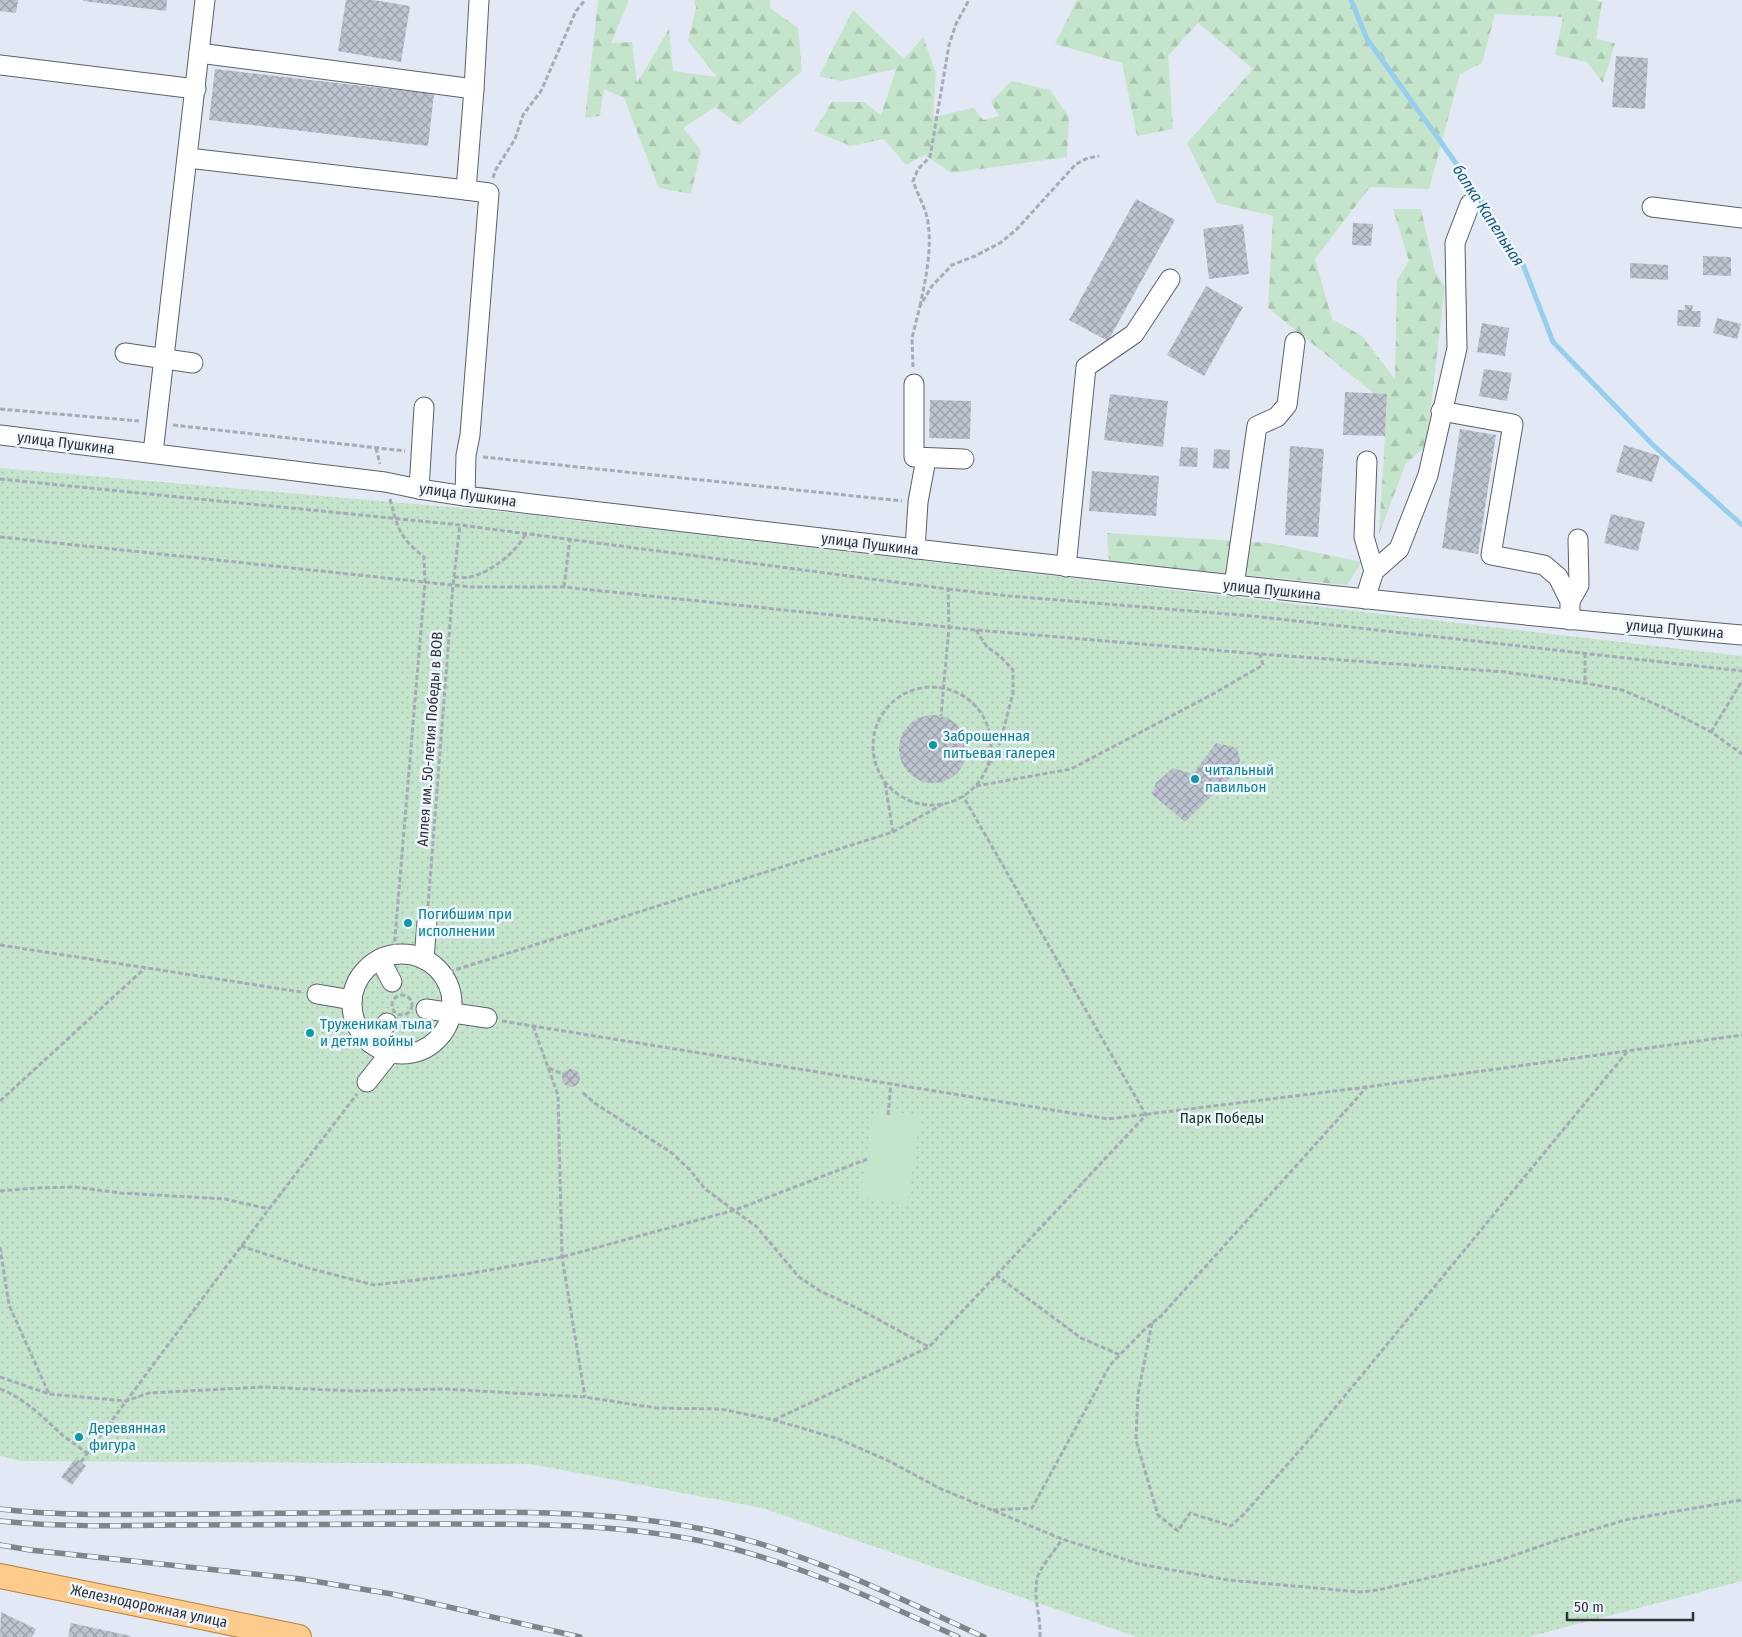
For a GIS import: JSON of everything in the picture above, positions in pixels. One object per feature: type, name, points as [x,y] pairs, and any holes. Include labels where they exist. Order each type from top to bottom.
[{"type":"main road","name":"Железнодорожная улица","points":[[0,1576],[299,1637]]},
{"type":"street","points":[[153,453],[205,0]]},
{"type":"street","points":[[466,190],[474,89],[478,0]]},
{"type":"street","points":[[199,53],[474,89]]},
{"type":"street","points":[[0,65],[196,89]]},
{"type":"street","points":[[188,158],[489,193],[470,435],[466,455],[465,496]]},
{"type":"street","points":[[1365,599],[1374,571],[1399,549],[1428,475],[1441,411],[1457,348],[1455,243],[1470,204]]},
{"type":"street","points":[[1652,207],[1742,218]]},
{"type":"street","points":[[1066,568],[1086,367],[1134,334],[1170,279]]},
{"type":"street","points":[[1234,586],[1257,426],[1277,417],[1287,405],[1295,342]]},
{"type":"street","points":[[125,353],[193,363]]},
{"type":"street","points":[[914,384],[914,457],[926,459],[964,459]]},
{"type":"street","points":[[419,489],[424,406]]},
{"type":"street","points":[[1441,411],[1513,424],[1491,555],[1544,564],[1558,577],[1570,601],[1570,620]]},
{"type":"street","name":"улица Пушкина","points":[[0,435],[385,482],[465,496],[1066,568],[1570,620],[1742,635]]},
{"type":"street","points":[[915,549],[918,502],[926,459]]},
{"type":"street","points":[[1367,462],[1364,538],[1374,571]]},
{"type":"street","points":[[1570,601],[1579,585],[1578,539]]},
{"type":"street","points":[[424,959],[427,922]]},
{"type":"street","points":[[414,956],[424,959],[442,974],[451,993],[451,1014],[447,1027],[440,1038],[429,1047],[410,1053],[390,1053],[370,1043],[356,1024],[352,1000],[355,987],[361,976],[370,966],[387,957],[414,956]]},
{"type":"street","points":[[387,957],[392,982]]},
{"type":"street","points":[[317,994],[352,1000]]},
{"type":"street","points":[[417,1011],[487,1018]]},
{"type":"street","points":[[370,1043],[387,1023]]},
{"type":"street","points":[[367,1082],[390,1053]]},
{"type":"path","points":[[489,193],[495,171],[515,139],[523,115],[541,91],[576,11],[585,0]]},
{"type":"path","points":[[914,384],[912,338],[928,270],[928,241],[927,217],[913,181],[918,169],[930,157],[949,45],[956,24],[969,0]]},
{"type":"path","points":[[920,306],[932,286],[952,265],[975,256],[1000,242],[1016,230],[1076,164],[1088,158],[1099,156]]},
{"type":"path","points":[[0,479],[395,517],[1019,597],[1252,616],[1742,671]]},
{"type":"path","points":[[387,957],[425,582],[424,557],[400,533],[395,517]]},
{"type":"path","name":"Аллея им. 50-летия Победы в ВОВ","points":[[427,922],[452,585],[460,525]]},
{"type":"path","points":[[454,577],[468,577],[484,572],[500,562],[512,551],[526,533]]},
{"type":"path","points":[[0,537],[471,587],[564,587],[948,628],[1505,672],[1585,682],[1622,690],[1667,708],[1711,732],[1742,754]]},
{"type":"path","points":[[564,587],[570,538]]},
{"type":"path","points":[[941,716],[948,628],[948,589]]},
{"type":"path","points":[[442,974],[893,832],[943,804],[963,796],[974,787],[983,775],[1000,743],[1013,693],[1013,670],[1000,656],[987,647],[976,630]]},
{"type":"path","points":[[1585,653],[1585,682]]},
{"type":"path","points":[[974,787],[1071,769],[1213,694],[1264,664],[1260,654]]},
{"type":"path","points":[[1711,732],[1742,681]]},
{"type":"path","points":[[893,832],[885,782],[875,764],[872,744],[877,723],[887,706],[904,693],[923,687],[944,688],[969,699],[986,721],[991,748],[983,775]]},
{"type":"path","points":[[885,782],[902,796],[922,804],[943,804]]},
{"type":"path","points":[[963,796],[1146,1115]]},
{"type":"path","points":[[0,945],[317,994]]},
{"type":"path","points":[[0,1101],[145,968]]},
{"type":"path","points":[[404,995],[410,998],[417,1011],[400,1014],[393,1008],[393,1002],[397,996],[404,995]]},
{"type":"path","points":[[487,1018],[1108,1118],[1146,1115],[1742,1036]]},
{"type":"path","points":[[533,1026],[558,1095],[562,1257],[586,1398]]},
{"type":"path","points":[[1152,1323],[1138,1394],[1136,1440],[1158,1515],[1178,1531],[1190,1513],[1231,1526],[1246,1512],[1306,1442],[1628,1051]]},
{"type":"path","points":[[548,1068],[571,1078]]},
{"type":"path","points":[[81,1462],[241,1246],[367,1082]]},
{"type":"path","points":[[888,1115],[891,1084]]},
{"type":"path","points":[[992,1510],[1032,1508],[1110,1365],[1161,1316],[1367,1086]]},
{"type":"path","points":[[584,1093],[596,1104],[672,1153],[690,1170],[705,1189],[757,1227],[799,1277],[820,1291],[857,1308],[929,1347]]},
{"type":"path","points":[[774,1420],[929,1347],[1146,1115]]},
{"type":"path","points":[[241,1246],[308,1268],[374,1285],[467,1274],[562,1257],[735,1210],[870,1158]]},
{"type":"path","points":[[0,1192],[35,1188],[75,1187],[121,1194],[226,1199],[269,1209]]},
{"type":"path","points":[[0,1247],[8,1305],[49,1394]]},
{"type":"path","points":[[996,1275],[1081,1338],[1120,1355]]},
{"type":"path","points":[[0,1377],[49,1394],[126,1400],[149,1393],[263,1387],[354,1392],[444,1389],[586,1398],[656,1408],[721,1409],[774,1420],[839,1439],[889,1461],[939,1488],[1062,1539],[1139,1564],[1228,1580],[1360,1592],[1378,1590],[1495,1562],[1558,1540],[1625,1520],[1742,1500]]},
{"type":"path","points":[[0,1389],[16,1396],[87,1453]]},
{"type":"path","points":[[1040,1637],[1041,1625],[1036,1603],[1037,1577],[1062,1539]]},
{"type":"green space","points":[[598,0],[629,0],[611,43],[632,42],[637,83],[669,29],[673,71],[717,77],[688,41],[696,7],[694,0],[770,0],[770,8],[798,28],[802,71],[739,125],[715,107],[683,128],[701,150],[691,194],[659,188],[624,98],[604,89],[600,116],[585,118]]},
{"type":"green space","points":[[1077,0],[1595,0],[1602,2],[1596,39],[1615,43],[1603,83],[1587,62],[1555,55],[1563,17],[1495,14],[1482,63],[1460,74],[1429,189],[1370,187],[1315,259],[1332,319],[1362,336],[1395,379],[1397,280],[1409,261],[1393,209],[1421,209],[1435,272],[1445,287],[1426,447],[1406,463],[1379,534],[1387,404],[1268,308],[1273,216],[1217,203],[1187,143],[1253,69],[1198,23],[1168,56],[1173,129],[1137,136],[1122,63],[1055,44]]},
{"type":"green space","points":[[853,10],[904,59],[923,37],[936,73],[933,117],[974,108],[983,120],[999,116],[991,102],[1011,81],[1050,90],[1069,117],[1067,157],[951,173],[925,155],[906,165],[884,139],[851,146],[814,131],[832,102],[864,102],[881,115],[896,69],[841,81],[819,76]]},
{"type":"green space","name":"Парк Победы","points":[[0,468],[495,511],[1742,656],[1742,1581],[1528,1637],[1137,1637],[762,1508],[530,1464],[21,1461],[0,1456]]},
{"type":"green space","points":[[1107,533],[1270,543],[1362,562],[1347,585],[1109,562]]},
{"type":"green space","points":[[874,1108],[921,1116],[907,1204],[860,1197]]},
{"type":"building","points":[[0,0],[18,0],[16,13],[0,11]]},
{"type":"building","points":[[83,0],[167,0],[166,11]]},
{"type":"building","points":[[346,0],[373,0],[410,6],[401,62],[338,51]]},
{"type":"building","points":[[1616,56],[1648,58],[1645,109],[1612,107]]},
{"type":"building","points":[[215,69],[434,94],[428,146],[209,120]]},
{"type":"building","points":[[1136,199],[1175,220],[1108,341],[1069,320]]},
{"type":"building","points":[[1353,223],[1373,224],[1371,246],[1352,245]]},
{"type":"building","points":[[1243,224],[1249,274],[1209,279],[1203,229]]},
{"type":"building","points":[[1703,256],[1731,257],[1731,276],[1703,275]]},
{"type":"building","points":[[1630,263],[1668,265],[1668,280],[1630,278]]},
{"type":"building","points":[[1206,286],[1243,307],[1204,376],[1167,355]]},
{"type":"building","points":[[1685,305],[1693,305],[1692,311],[1701,311],[1700,327],[1677,326],[1678,310],[1685,310]]},
{"type":"building","points":[[1717,318],[1741,324],[1737,339],[1713,333]]},
{"type":"building","points":[[1482,323],[1509,328],[1505,356],[1477,352]]},
{"type":"building","points":[[1484,369],[1512,373],[1507,401],[1479,396]]},
{"type":"building","points":[[1345,392],[1387,394],[1385,436],[1343,435]]},
{"type":"building","points":[[1110,394],[1168,401],[1163,447],[1104,440]]},
{"type":"building","points":[[930,400],[971,401],[970,439],[929,438]]},
{"type":"building","points":[[1460,429],[1496,435],[1478,554],[1442,548]]},
{"type":"building","points":[[1624,445],[1660,456],[1652,482],[1616,472]]},
{"type":"building","points":[[1290,446],[1324,449],[1318,537],[1285,535]]},
{"type":"building","points":[[1181,447],[1198,448],[1197,467],[1179,466]]},
{"type":"building","points":[[1214,449],[1230,450],[1229,469],[1213,468]]},
{"type":"building","points":[[1092,471],[1159,476],[1156,516],[1089,511]]},
{"type":"building","points":[[1611,514],[1645,522],[1638,551],[1604,543]]},
{"type":"building","name":"Заброшенная питьевая галерея","points":[[933,715],[946,718],[957,725],[964,736],[967,749],[964,762],[957,773],[946,780],[933,783],[920,780],[909,773],[902,762],[899,749],[902,736],[909,725],[920,718]]},
{"type":"building","name":"читальный павильон","points":[[1216,743],[1237,748],[1240,760],[1237,771],[1185,822],[1152,794],[1156,783],[1173,768],[1193,774]]},
{"type":"building","points":[[571,1069],[577,1072],[580,1078],[577,1084],[571,1087],[565,1084],[562,1078],[565,1072]]},
{"type":"building","points":[[76,1458],[86,1466],[72,1485],[61,1477]]},
{"type":"building","points":[[1,1612],[36,1629],[32,1637],[0,1637]]},
{"type":"building","points":[[71,1623],[131,1636],[131,1637],[68,1637]]},
{"type":"waterway","name":"балка Капельная","points":[[1351,0],[1367,39],[1453,159],[1522,262],[1553,342],[1653,445],[1742,525]]},
{"type":"railway","points":[[0,1509],[104,1515],[521,1512],[642,1520],[702,1529],[775,1548],[846,1575],[984,1637]]},
{"type":"railway","points":[[0,1521],[86,1526],[533,1525],[601,1528],[668,1535],[734,1549],[800,1570],[864,1595],[958,1637]]},
{"type":"railway","points":[[0,1545],[30,1550],[301,1579],[392,1594],[580,1637]]},
{"type":"place","name":"Заброшенная питьевая галерея","points":[[933,745]]},
{"type":"place","name":"читальный павильон","points":[[1195,779]]},
{"type":"place","name":"Погибшим при исполнении","points":[[408,923]]},
{"type":"place","name":"Труженикам тыла и детям войны","points":[[310,1033]]},
{"type":"place","name":"Деревянная фигура","points":[[79,1437]]}]
